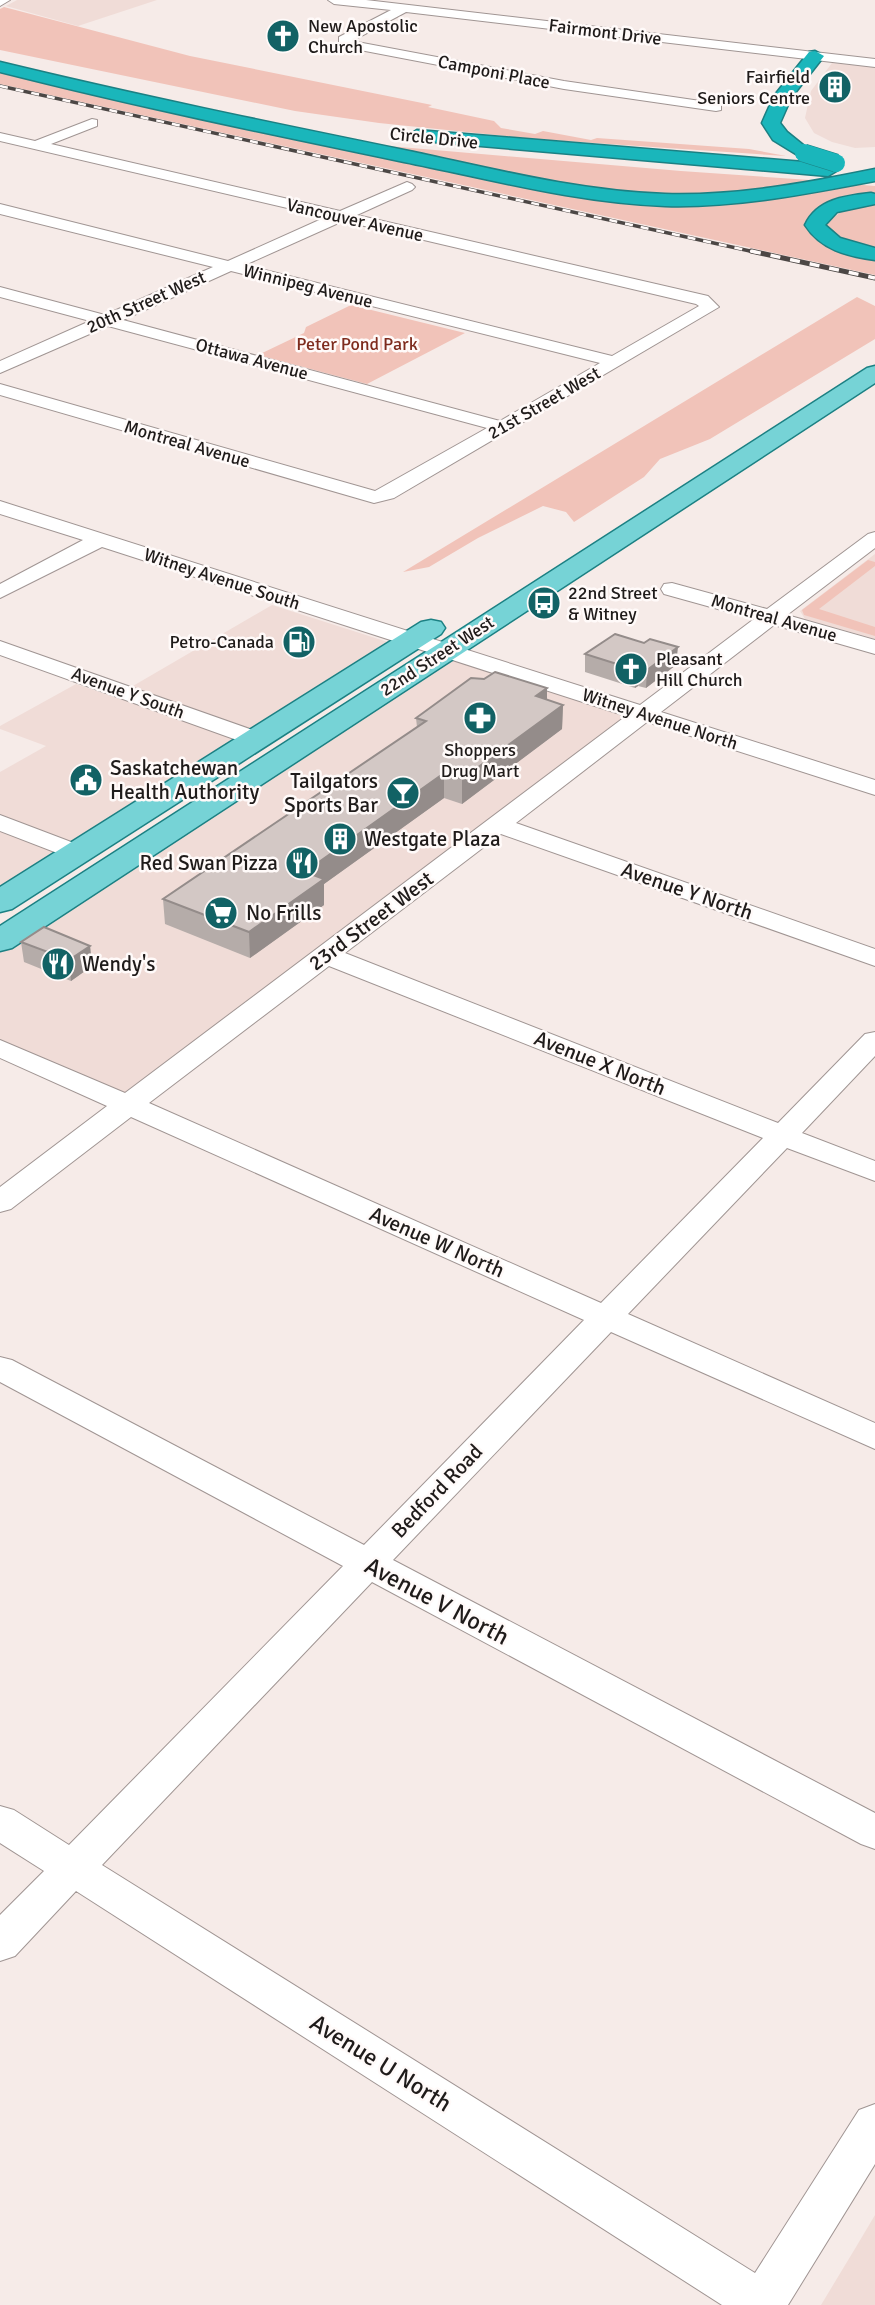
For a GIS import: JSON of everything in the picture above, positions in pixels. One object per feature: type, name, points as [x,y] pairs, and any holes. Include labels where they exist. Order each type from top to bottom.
[{"type":"highway","points":[[815,57],[778,105],[772,114],[771,123],[780,136],[834,171]]},
{"type":"highway","points":[[0,62],[170,108],[602,195],[640,199],[712,199],[781,192],[868,170]]},
{"type":"highway","name":"Circle Drive","points":[[0,62],[389,131],[868,170]]},
{"type":"highway","name":"Circle Drive","points":[[0,62],[282,118],[342,135],[455,148],[834,171],[868,170]]},
{"type":"highway","points":[[258,109],[282,118]]},
{"type":"highway","points":[[875,198],[833,207],[819,216],[815,225],[822,235],[834,242],[875,254]]},
{"type":"main road","points":[[595,526],[875,351]]},
{"type":"main road","name":"22nd Street West","points":[[0,941],[875,373]]},
{"type":"main road","name":"22nd Street West","points":[[0,902],[455,613]]},
{"type":"street","name":"Fairmont Drive","points":[[334,0],[875,63]]},
{"type":"street","points":[[459,15],[475,6]]},
{"type":"street","name":"Camponi Place","points":[[405,8],[344,40],[344,43],[564,85],[686,100],[716,107]]},
{"type":"street","points":[[9,155],[92,123]]},
{"type":"street","name":"Vancouver Avenue","points":[[0,137],[709,303]]},
{"type":"street","name":"20th Street West","points":[[0,368],[407,187]]},
{"type":"street","name":"Winnipeg Avenue","points":[[0,209],[615,362]]},
{"type":"street","name":"Ottawa Avenue","points":[[0,292],[503,427]]},
{"type":"street","name":"21st Street West","points":[[374,497],[387,494],[503,427],[710,307],[709,303]]},
{"type":"street","name":"Montreal Avenue","points":[[0,389],[374,497]]},
{"type":"street","name":"Witney Avenue South","points":[[0,507],[445,650]]},
{"type":"street","name":"23rd Street West","points":[[0,1202],[875,538]]},
{"type":"street","points":[[0,592],[101,540]]},
{"type":"street","name":"Montreal Avenue","points":[[672,589],[875,647]]},
{"type":"street","name":"Avenue Y South","points":[[0,648],[256,739]]},
{"type":"street","name":"Witney Avenue North","points":[[445,650],[875,788]]},
{"type":"street","points":[[0,822],[78,853]]},
{"type":"street","name":"Avenue Y North","points":[[499,825],[875,958]]},
{"type":"street","name":"Avenue X North","points":[[326,955],[875,1172]]},
{"type":"street","name":"Bedford Road","points":[[0,1943],[875,1040]]},
{"type":"street","name":"Avenue W North","points":[[0,1048],[875,1437]]},
{"type":"street","name":"Avenue V North","points":[[0,1368],[875,1832]]},
{"type":"street","name":"Avenue U North","points":[[0,1822],[762,2304]]},
{"type":"street","points":[[762,2304],[875,2124]]},
{"type":"shaded area","points":[[17,0],[157,0],[78,26],[6,6]]},
{"type":"shaded area","points":[[832,63],[875,67],[875,147],[855,148],[832,142],[814,133],[805,118],[811,91]]},
{"type":"shaded area","points":[[875,554],[875,639],[805,619],[800,611]]},
{"type":"shaded area","points":[[272,605],[391,643],[0,889],[0,772],[46,746],[0,729],[0,726],[76,684],[114,697]]},
{"type":"shaded area","points":[[445,650],[645,714],[585,771],[426,891],[129,1105],[0,1048],[0,941]]},
{"type":"shaded area","points":[[875,2215],[875,2305],[821,2305],[856,2247]]},
{"type":"green space","points":[[4,7],[190,56],[432,105],[428,107],[494,121],[501,128],[535,134],[543,131],[591,140],[597,138],[749,149],[786,156],[534,139],[379,123],[295,111],[0,50],[0,9]]},
{"type":"green space","points":[[0,71],[547,188],[737,202],[775,199],[851,184],[875,186],[875,195],[826,205],[810,215],[804,223],[817,238],[826,243],[875,257],[875,275],[0,84]]},
{"type":"green space","points":[[377,145],[825,181],[718,195],[647,196],[568,186]]},
{"type":"green space","points":[[875,202],[875,250],[840,239],[826,223],[846,208]]},
{"type":"green space","points":[[857,297],[875,306],[875,339],[710,439],[660,459],[644,477],[574,522],[566,512],[543,506],[478,538],[429,567],[403,572]]},
{"type":"green space","name":"Peter Pond Park","points":[[351,305],[465,333],[367,384],[258,355],[304,333],[306,327]]},
{"type":"green space","points":[[868,560],[875,562],[875,566],[819,609],[875,627],[875,636],[804,615],[802,610]]},
{"type":"building","points":[[615,634],[644,643],[650,639],[678,647],[647,670],[639,667],[636,670],[585,654]]},
{"type":"building","name":"Westgate Plaza","points":[[495,672],[547,688],[536,696],[563,705],[462,779],[444,773],[305,872],[324,879],[249,932],[163,899],[426,721],[416,718],[471,678],[484,679]]},
{"type":"building","points":[[44,927],[90,946],[69,960],[21,942]]},
{"type":"railway","points":[[0,86],[759,253]]},
{"type":"railway","points":[[751,251],[875,278]]},
{"type":"place","name":"New Apostolic Church","points":[[283,36]]},
{"type":"place","name":"Fairfield Seniors Centre","points":[[835,87]]},
{"type":"place","name":"22nd Street & Witney","points":[[544,603]]},
{"type":"place","name":"Petro-Canada","points":[[299,642]]},
{"type":"place","name":"Pleasant Hill Church","points":[[631,669]]},
{"type":"place","name":"Shoppers Drug Mart","points":[[480,718]]},
{"type":"place","name":"Saskatchewan Health Authority","points":[[86,780]]},
{"type":"place","name":"Tailgators Sports Bar","points":[[403,793]]},
{"type":"place","name":"Westgate Plaza","points":[[340,839]]},
{"type":"place","name":"Red Swan Pizza","points":[[302,863]]},
{"type":"place","name":"No Frills","points":[[221,913]]},
{"type":"place","name":"Wendy's","points":[[58,964]]}]
